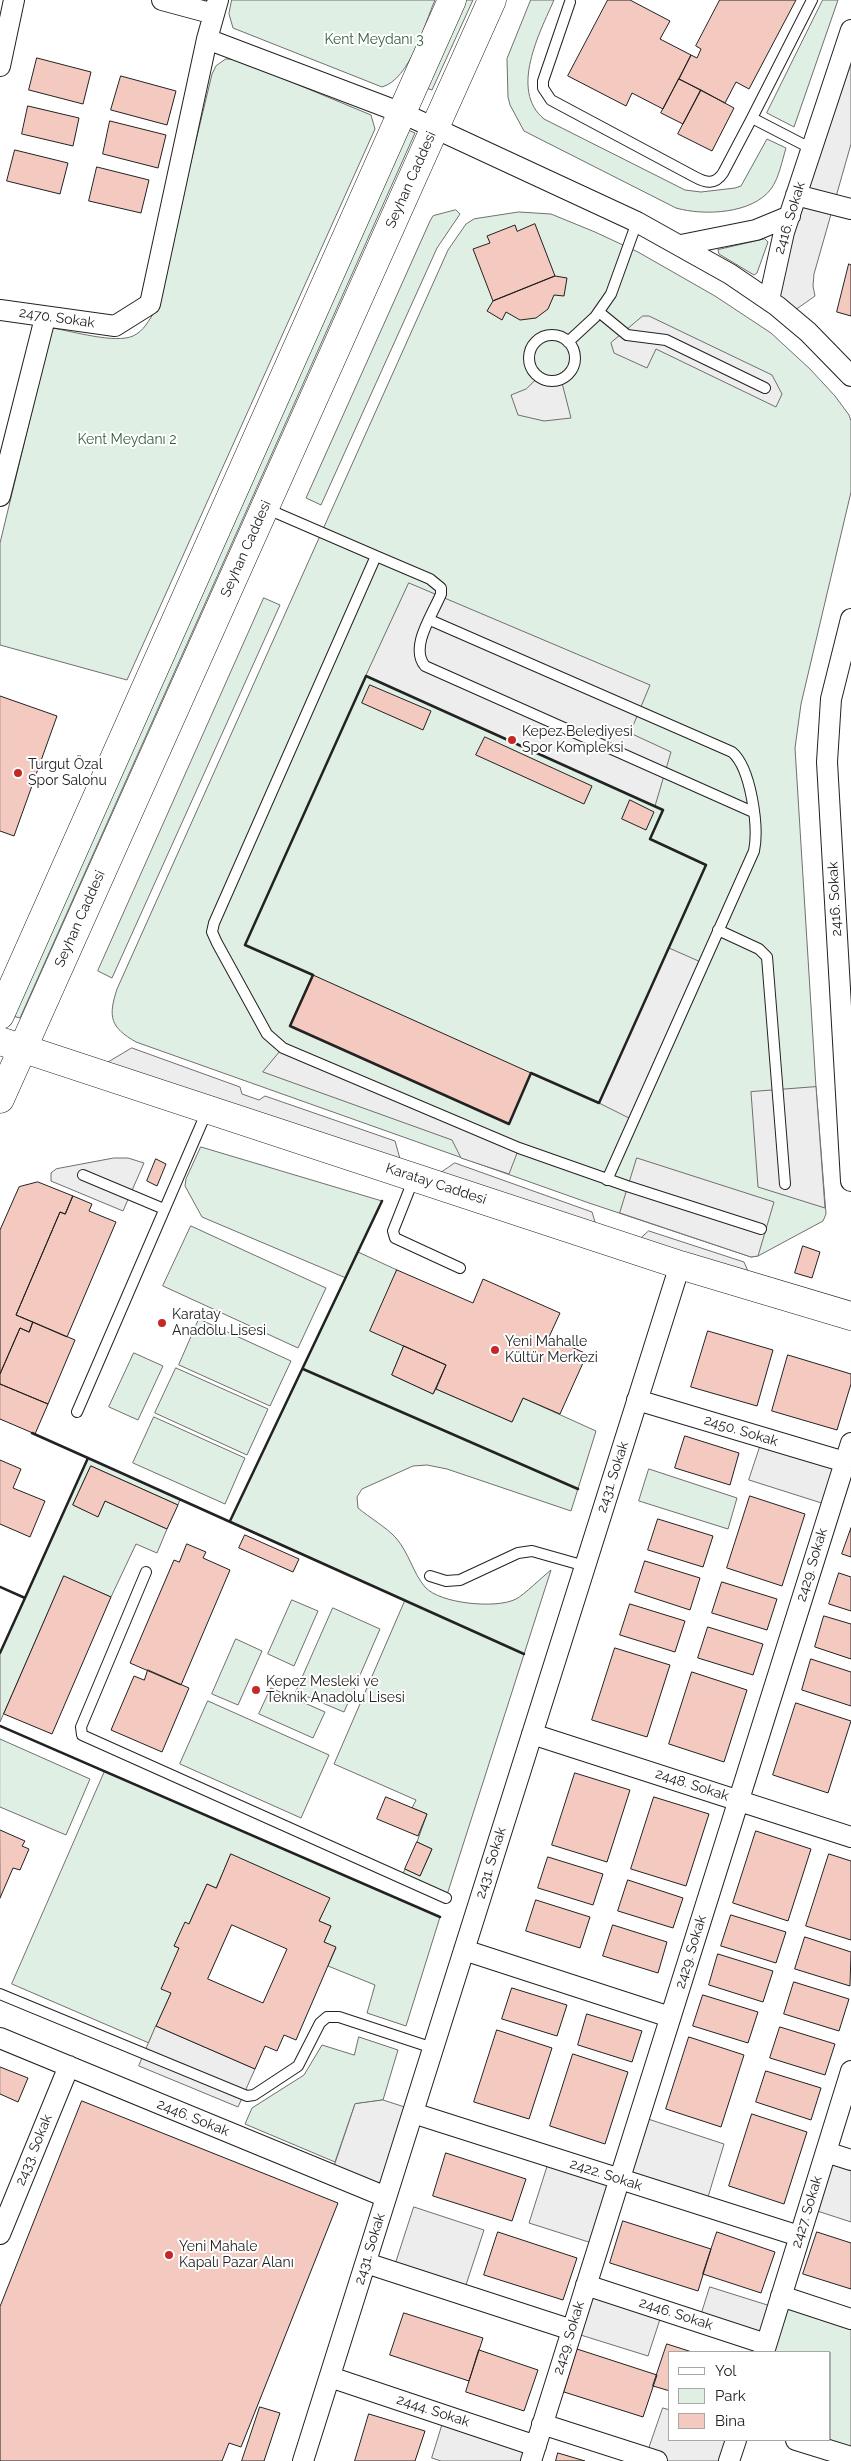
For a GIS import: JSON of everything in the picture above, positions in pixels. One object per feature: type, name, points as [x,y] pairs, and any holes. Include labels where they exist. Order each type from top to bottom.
[{"type":"street","points":[[0,66],[14,0]]},
{"type":"street","points":[[162,0],[216,7],[207,39],[402,113],[637,222],[681,246],[730,274],[769,300],[808,332],[851,376]]},
{"type":"street","points":[[0,1015],[452,0]]},
{"type":"street","name":"Seyhan Caddesi","points":[[0,1099],[11,1045],[264,508],[492,0]]},
{"type":"street","name":"2416. Sokak","points":[[769,300],[796,195],[851,30]]},
{"type":"street","name":"2470. Sokak","points":[[0,310],[46,318],[115,326],[150,304],[207,39]]},
{"type":"street","points":[[796,195],[851,210]]},
{"type":"street","points":[[681,246],[756,230],[790,216]]},
{"type":"street","points":[[0,496],[46,318]]},
{"type":"street","name":"2416. Sokak","points":[[851,619],[831,699],[827,762],[844,941],[851,1178]]},
{"type":"street","name":"Karatay Caddesi","points":[[11,1045],[415,1176],[680,1265],[851,1316]]},
{"type":"street","name":"2431. Sokak","points":[[303,2461],[680,1265]]},
{"type":"street","name":"2450. Sokak","points":[[637,1400],[849,1452]]},
{"type":"street","name":"2429. Sokak","points":[[533,2453],[849,1452]]},
{"type":"street","name":"2448. Sokak","points":[[532,1734],[851,1836]]},
{"type":"street","points":[[464,1950],[670,2016]]},
{"type":"street","name":"2446. Sokak","points":[[0,2038],[386,2197]]},
{"type":"street","name":"2433. Sokak","points":[[0,2234],[69,2066]]},
{"type":"street","name":"2427. Sokak","points":[[765,2348],[851,2071]]},
{"type":"street","name":"2422. Sokak","points":[[413,2113],[799,2236]]},
{"type":"street","points":[[826,2152],[851,2160]]},
{"type":"street","points":[[366,2263],[572,2330]]},
{"type":"street","name":"2446. Sokak","points":[[586,2285],[765,2348]]},
{"type":"street","points":[[781,2296],[851,2319]]},
{"type":"street","name":"2444. Sokak","points":[[330,2377],[533,2453]]},
{"type":"street","points":[[542,2424],[657,2461]]},
{"type":"street","points":[[730,2461],[736,2441]]},
{"type":"street","points":[[799,2441],[851,2457]]},
{"type":"lane","points":[[570,2],[543,81],[543,88],[551,100],[694,177],[712,182],[719,179],[723,173],[812,0]]},
{"type":"lane","points":[[752,118],[812,149]]},
{"type":"lane","points":[[568,342],[599,312],[611,294],[637,222]]},
{"type":"lane","points":[[599,312],[627,335],[666,340],[765,388]]},
{"type":"lane","points":[[556,335],[568,342],[575,355],[572,369],[568,375],[553,381],[538,377],[533,371],[529,356],[536,342],[542,338],[556,335]]},
{"type":"lane","points":[[264,508],[430,579],[442,588],[418,652],[420,660],[425,666],[753,812]]},
{"type":"lane","points":[[376,556],[218,914],[212,932],[267,1034],[283,1048],[519,1148],[607,1180],[761,1229]]},
{"type":"lane","points":[[430,620],[732,752],[739,758],[743,767],[757,837],[754,851],[607,1180]]},
{"type":"lane","points":[[718,930],[759,949],[767,957],[785,1184]]},
{"type":"lane","points":[[77,1412],[207,1110]]},
{"type":"lane","points":[[83,1175],[164,1209]]},
{"type":"lane","points":[[415,1176],[393,1231],[395,1238],[460,1268]]},
{"type":"lane","points":[[430,1576],[446,1581],[460,1580],[518,1553],[532,1551],[585,1566]]},
{"type":"lane","points":[[146,1572],[81,1726],[82,1735],[446,1898]]},
{"type":"lane","points":[[0,1994],[247,2096],[254,2095],[298,2066],[320,2023],[327,2017],[339,2017],[433,2048]]},
{"type":"green space","name":"Kent Meydanı 3","points":[[232,0],[435,0],[408,63],[401,74],[392,82],[382,87],[233,28],[229,14]]},
{"type":"green space","points":[[465,0],[473,0],[432,90],[426,88]]},
{"type":"green space","points":[[531,0],[554,0],[535,44],[528,77],[529,93],[534,107],[544,119],[685,190],[701,192],[741,186],[767,139],[786,148],[778,175],[771,189],[752,204],[740,208],[713,212],[687,211],[676,208],[524,131],[510,105],[508,97],[507,59]]},
{"type":"green space","points":[[823,0],[838,0],[794,127],[767,113]]},
{"type":"green space","name":"Kent Meydanı 2","points":[[226,59],[236,59],[371,115],[375,129],[127,680],[0,645],[0,543],[52,328],[116,339],[137,334],[148,322],[155,311],[212,74],[216,66]]},
{"type":"green space","points":[[408,130],[415,133],[20,1018],[13,1016]]},
{"type":"green space","points":[[456,210],[460,214],[437,248],[321,505],[306,498],[430,221],[433,216]]},
{"type":"green space","name":"Kepez Belediyesi Spor Kompleksi","points":[[519,212],[551,214],[595,232],[638,252],[715,296],[771,333],[810,369],[835,396],[849,415],[851,421],[851,492],[801,704],[795,748],[816,1087],[826,1214],[823,1221],[758,1256],[751,1257],[589,1203],[136,1042],[127,1037],[113,1020],[112,1014],[117,989],[448,250],[466,224],[474,219]]},
{"type":"green space","points":[[765,239],[768,242],[757,273],[754,275],[719,254],[718,250]]},
{"type":"green space","points":[[264,598],[280,605],[112,978],[98,971]]},
{"type":"green space","points":[[201,1147],[382,1201],[358,1252],[397,1270],[404,1346],[392,1375],[433,1394],[436,1389],[512,1422],[523,1398],[596,1431],[571,1511],[447,1469],[427,1465],[413,1466],[362,1489],[357,1497],[358,1508],[396,1538],[408,1556],[417,1576],[432,1593],[455,1601],[469,1603],[496,1604],[507,1602],[519,1597],[551,1570],[446,1898],[401,1878],[405,1869],[420,1876],[432,1849],[417,1842],[427,1814],[412,1808],[416,1800],[334,1764],[405,1600],[230,1521],[346,1278],[202,1217],[185,1186],[186,1179]]},
{"type":"green space","points":[[191,1226],[326,1288],[298,1348],[163,1286]]},
{"type":"green space","points":[[199,1319],[291,1361],[270,1406],[179,1365]]},
{"type":"green space","points":[[134,1353],[163,1366],[138,1420],[109,1407]]},
{"type":"green space","points":[[176,1368],[268,1409],[247,1455],[155,1413]]},
{"type":"green space","points":[[154,1417],[245,1458],[225,1504],[133,1463]]},
{"type":"green space","points":[[88,1458],[180,1499],[178,1505],[91,1466],[73,1505],[98,1516],[105,1501],[167,1529],[157,1553],[136,1544],[111,1597],[64,1577],[0,1722],[0,1653]]},
{"type":"green space","points":[[649,1469],[737,1498],[728,1529],[639,1501]]},
{"type":"green space","points":[[292,1600],[318,1611],[294,1666],[268,1654]]},
{"type":"green space","points":[[333,1608],[380,1629],[344,1712],[296,1692]]},
{"type":"green space","points":[[236,1639],[262,1651],[238,1705],[212,1694]]},
{"type":"green space","points":[[271,1688],[325,1712],[313,1738],[259,1714]]},
{"type":"green space","points":[[208,1701],[329,1755],[301,1818],[180,1764]]},
{"type":"green space","points":[[0,1739],[90,1779],[66,1835],[0,1807]]},
{"type":"green space","points":[[105,1771],[440,1917],[406,2026],[367,2013],[375,1985],[328,1966],[336,1948],[324,1942],[331,1926],[319,1921],[329,1898],[231,1855],[216,1888],[207,1884],[189,1924],[174,1946],[179,1948],[171,1993],[149,2043],[12,1984]]},
{"type":"green space","points":[[359,2037],[398,2050],[383,2100],[355,2104],[335,2162],[245,2124],[252,2108],[304,2075],[322,2045],[354,2055]]},
{"type":"green space","points":[[784,2306],[851,2327],[851,2451],[818,2441],[831,2441],[831,2351],[770,2351]]},
{"type":"shaded area","points":[[851,30],[851,144],[814,274],[813,286],[815,296],[788,315],[777,306],[778,257]]},
{"type":"shaded area","points":[[643,316],[649,316],[772,375],[782,394],[776,407],[656,349],[647,368],[614,353],[611,343]]},
{"type":"shaded area","points":[[539,377],[546,380],[561,379],[571,418],[544,421],[518,415],[511,395],[526,389]]},
{"type":"shaded area","points":[[409,583],[650,685],[630,733],[671,752],[655,806],[366,676]]},
{"type":"shaded area","points":[[669,948],[703,963],[633,1120],[599,1103]]},
{"type":"shaded area","points":[[132,1048],[240,1087],[242,1094],[259,1100],[265,1096],[395,1141],[404,1173],[92,1072]]},
{"type":"shaded area","points":[[283,1048],[519,1148],[509,1174],[461,1158],[452,1140],[263,1072]]},
{"type":"shaded area","points":[[816,1087],[825,1208],[758,1187],[751,1092]]},
{"type":"shaded area","points":[[114,1158],[128,1158],[144,1163],[123,1211],[51,1181],[51,1173],[56,1169]]},
{"type":"shaded area","points":[[637,1158],[774,1202],[758,1256],[751,1257],[620,1213]]},
{"type":"shaded area","points":[[455,1163],[592,1212],[600,1238],[429,1181]]},
{"type":"shaded area","points":[[649,1231],[744,1262],[755,1287],[630,1248]]},
{"type":"shaded area","points":[[763,1438],[845,1462],[831,1506],[749,1480]]},
{"type":"shaded area","points":[[156,2026],[255,2069],[238,2107],[139,2066]]},
{"type":"shaded area","points":[[383,2100],[414,2110],[386,2197],[331,2175],[355,2104]]},
{"type":"shaded area","points":[[639,2116],[724,2144],[705,2207],[619,2180]]},
{"type":"shaded area","points":[[826,2152],[851,2160],[851,2222],[808,2208]]},
{"type":"shaded area","points":[[550,2157],[619,2180],[598,2245],[529,2223]]},
{"type":"shaded area","points":[[414,2207],[484,2230],[463,2294],[393,2272]]},
{"type":"shaded area","points":[[586,2285],[663,2310],[648,2356],[571,2332]]},
{"type":"shaded area","points":[[710,2287],[777,2308],[766,2344],[699,2322]]},
{"type":"shaded area","points":[[663,2408],[668,2409],[668,2441],[736,2441],[729,2461],[657,2461],[646,2457]]},
{"type":"shaded area","points":[[445,2416],[536,2446],[531,2461],[441,2461],[432,2458]]},
{"type":"building","points":[[608,0],[630,0],[670,21],[660,39],[691,55],[663,109],[632,93],[626,106],[568,76]]},
{"type":"building","points":[[720,0],[796,0],[749,89],[736,82],[725,103],[679,79],[691,55],[697,58],[701,49],[696,46]]},
{"type":"building","points":[[37,58],[91,72],[83,104],[29,90]]},
{"type":"building","points":[[121,76],[176,91],[167,125],[111,110]]},
{"type":"building","points":[[679,79],[701,90],[683,124],[661,113]]},
{"type":"building","points":[[701,90],[734,108],[712,151],[678,134]]},
{"type":"building","points":[[28,106],[79,118],[73,146],[22,134]]},
{"type":"building","points":[[110,121],[166,135],[158,168],[103,154]]},
{"type":"building","points":[[15,150],[68,163],[60,194],[7,181]]},
{"type":"building","points":[[97,167],[149,180],[141,213],[89,201]]},
{"type":"building","points":[[535,224],[555,276],[493,301],[473,249],[490,243],[487,236],[515,225],[517,231]]},
{"type":"building","points":[[849,264],[851,265],[851,316],[837,312]]},
{"type":"building","points":[[555,276],[567,278],[564,296],[554,295],[548,309],[536,318],[520,320],[506,312],[502,320],[487,311],[493,301]]},
{"type":"building","points":[[370,685],[431,711],[423,730],[362,703]]},
{"type":"building","name":"Turgut Özal Spor Salonu","points":[[0,696],[57,716],[14,836],[0,831]]},
{"type":"building","points":[[485,737],[592,786],[584,804],[476,755]]},
{"type":"building","points":[[630,800],[654,812],[646,830],[622,819]]},
{"type":"building","points":[[313,975],[531,1073],[509,1124],[290,1026]]},
{"type":"building","points":[[156,1159],[166,1164],[157,1186],[147,1181]]},
{"type":"building","points":[[38,1182],[73,1196],[65,1214],[60,1212],[16,1315],[33,1322],[29,1332],[20,1328],[0,1374],[0,1230],[19,1187]]},
{"type":"building","points":[[73,1196],[92,1204],[89,1211],[116,1222],[67,1337],[16,1315],[60,1212],[65,1214]]},
{"type":"building","points":[[803,1246],[820,1252],[812,1278],[795,1273]]},
{"type":"building","name":"Yeni Mahalle Kültür Merkezi","points":[[397,1270],[473,1303],[483,1279],[560,1313],[549,1337],[587,1354],[560,1414],[523,1398],[512,1422],[436,1389],[446,1365],[370,1331]]},
{"type":"building","points":[[33,1322],[75,1340],[48,1404],[0,1384],[0,1374],[20,1328],[29,1332]]},
{"type":"building","points":[[708,1331],[773,1350],[757,1406],[691,1387]]},
{"type":"building","points":[[404,1346],[446,1365],[433,1394],[392,1375]]},
{"type":"building","points":[[788,1355],[851,1374],[851,1384],[837,1430],[772,1411]]},
{"type":"building","points":[[0,1384],[48,1404],[35,1434],[0,1419]]},
{"type":"building","points":[[685,1436],[739,1453],[730,1485],[675,1468]]},
{"type":"building","points":[[0,1460],[21,1469],[13,1488],[45,1501],[30,1537],[0,1524]]},
{"type":"building","points":[[91,1466],[178,1505],[167,1529],[105,1501],[98,1517],[73,1505]]},
{"type":"building","points":[[750,1496],[805,1514],[782,1586],[727,1568]]},
{"type":"building","points":[[658,1519],[713,1536],[703,1567],[648,1550]]},
{"type":"building","points":[[851,1528],[851,1557],[842,1554]]},
{"type":"building","points":[[245,1535],[299,1559],[293,1572],[239,1548]]},
{"type":"building","points":[[187,1544],[206,1552],[203,1558],[230,1570],[181,1685],[130,1663],[174,1560],[179,1562]]},
{"type":"building","points":[[645,1561],[700,1578],[690,1610],[635,1592]]},
{"type":"building","points":[[839,1573],[851,1577],[851,1611],[829,1604]]},
{"type":"building","points":[[64,1576],[111,1597],[52,1734],[4,1714]]},
{"type":"building","points":[[722,1582],[777,1599],[767,1630],[712,1613]]},
{"type":"building","points":[[630,1604],[685,1621],[675,1652],[620,1635]]},
{"type":"building","points":[[824,1616],[851,1624],[851,1659],[815,1647]]},
{"type":"building","points":[[708,1627],[763,1644],[753,1675],[698,1658]]},
{"type":"building","points":[[615,1648],[670,1665],[647,1737],[592,1720]]},
{"type":"building","points":[[811,1659],[851,1672],[851,1706],[802,1690]]},
{"type":"building","points":[[148,1670],[189,1688],[162,1752],[111,1730],[134,1676],[144,1680]]},
{"type":"building","points":[[692,1672],[747,1690],[724,1762],[669,1744]]},
{"type":"building","points":[[796,1703],[851,1721],[828,1793],[773,1775]]},
{"type":"building","points":[[575,1773],[630,1790],[607,1862],[552,1845]]},
{"type":"building","points":[[386,1797],[427,1814],[418,1836],[377,1819]]},
{"type":"building","points":[[654,1797],[709,1814],[686,1886],[631,1869]]},
{"type":"building","points":[[0,1830],[25,1841],[22,1846],[29,1849],[20,1870],[13,1868],[0,1898]]},
{"type":"building","points":[[756,1831],[811,1849],[788,1921],[733,1903]]},
{"type":"building","points":[[417,1842],[432,1849],[420,1876],[405,1869]]},
{"type":"building","points":[[231,1854],[330,1898],[319,1921],[331,1926],[324,1942],[336,1947],[296,2040],[284,2035],[277,2051],[265,2046],[255,2069],[156,2026],[171,1993],[161,1989],[179,1948],[174,1946],[185,1922],[189,1924],[207,1884],[216,1888]],"holes":[[[232,1925],[287,1949],[263,2003],[208,1979]]]},
{"type":"building","points":[[829,1854],[851,1861],[851,1940],[806,1926]]},
{"type":"building","points":[[548,1857],[603,1874],[593,1905],[538,1888]]},
{"type":"building","points":[[628,1880],[683,1898],[673,1928],[618,1911]]},
{"type":"building","points":[[536,1900],[590,1917],[580,1948],[526,1931]]},
{"type":"building","points":[[731,1915],[786,1932],[776,1963],[721,1946]]},
{"type":"building","points":[[613,1925],[667,1942],[658,1973],[603,1956]]},
{"type":"building","points":[[805,1937],[851,1952],[850,1986],[795,1969]]},
{"type":"building","points":[[718,1954],[773,1971],[763,2002],[709,1985]]},
{"type":"building","points":[[794,1982],[849,1999],[839,2031],[784,2014]]},
{"type":"building","points":[[512,1988],[567,2005],[557,2036],[502,2019]]},
{"type":"building","points":[[703,1995],[758,2012],[748,2043],[693,2026]]},
{"type":"building","points":[[587,2014],[642,2031],[632,2062],[578,2045]]},
{"type":"building","points":[[780,2027],[835,2044],[825,2075],[770,2058]]},
{"type":"building","points":[[497,2030],[552,2048],[529,2119],[474,2102]]},
{"type":"building","points":[[689,2037],[744,2055],[721,2127],[666,2109]]},
{"type":"building","points":[[573,2054],[628,2072],[605,2144],[550,2126]]},
{"type":"building","points":[[0,2067],[28,2078],[18,2102],[0,2094]]},
{"type":"building","points":[[766,2071],[821,2088],[811,2120],[756,2102]]},
{"type":"building","name":"Yeni Mahale Kapalı Pazar Alanı","points":[[82,2101],[338,2203],[241,2447],[229,2443],[222,2461],[0,2461],[0,2307]]},
{"type":"building","points":[[752,2114],[807,2132],[784,2204],[729,2186]]},
{"type":"building","points":[[446,2153],[526,2179],[512,2221],[433,2196]]},
{"type":"building","points":[[623,2221],[711,2249],[698,2291],[610,2263]]},
{"type":"building","points":[[498,2232],[577,2258],[563,2300],[484,2275]]},
{"type":"building","points":[[717,2232],[775,2252],[761,2293],[703,2274]]},
{"type":"building","points":[[817,2232],[851,2243],[851,2289],[803,2274]]},
{"type":"building","points":[[404,2313],[483,2338],[469,2381],[390,2355]]},
{"type":"building","points":[[667,2344],[689,2351],[668,2351],[668,2390],[653,2386]]},
{"type":"building","points":[[577,2349],[657,2375],[643,2417],[564,2392]]},
{"type":"building","points":[[479,2350],[538,2370],[524,2411],[466,2392]]},
{"type":"building","points":[[260,2407],[280,2413],[264,2461],[242,2461]]},
{"type":"building","points":[[369,2414],[425,2431],[415,2461],[355,2461]]},
{"type":"building","points":[[558,2453],[585,2461],[556,2461]]},
{"type":"wall","points":[[366,676],[663,810],[650,839],[706,865],[599,1103],[531,1073],[509,1124],[290,1026],[313,975],[245,945],[366,676]]},
{"type":"wall","points":[[230,1521],[382,1201]]},
{"type":"wall","points":[[303,1369],[578,1489]]},
{"type":"wall","points":[[25,1598],[88,1458],[32,1433]]},
{"type":"wall","points":[[88,1458],[524,1654]]},
{"type":"wall","points":[[0,1587],[25,1598],[0,1653]]},
{"type":"wall","points":[[0,1726],[440,1917]]},
{"type":"place","name":"Kepez Belediyesi Spor Kompleksi","points":[[512,740]]},
{"type":"place","name":"Turgut Özal Spor Salonu","points":[[18,773]]},
{"type":"place","name":"Karatay Anadolu Lisesi","points":[[162,1323]]},
{"type":"place","name":"Yeni Mahalle Kültür Merkezi","points":[[495,1350]]},
{"type":"place","name":"Kepez Mesleki ve Teknik Anadolu Lisesi","points":[[256,1690]]},
{"type":"place","name":"Yeni Mahale Kapalı Pazar Alanı","points":[[169,2255]]}]
